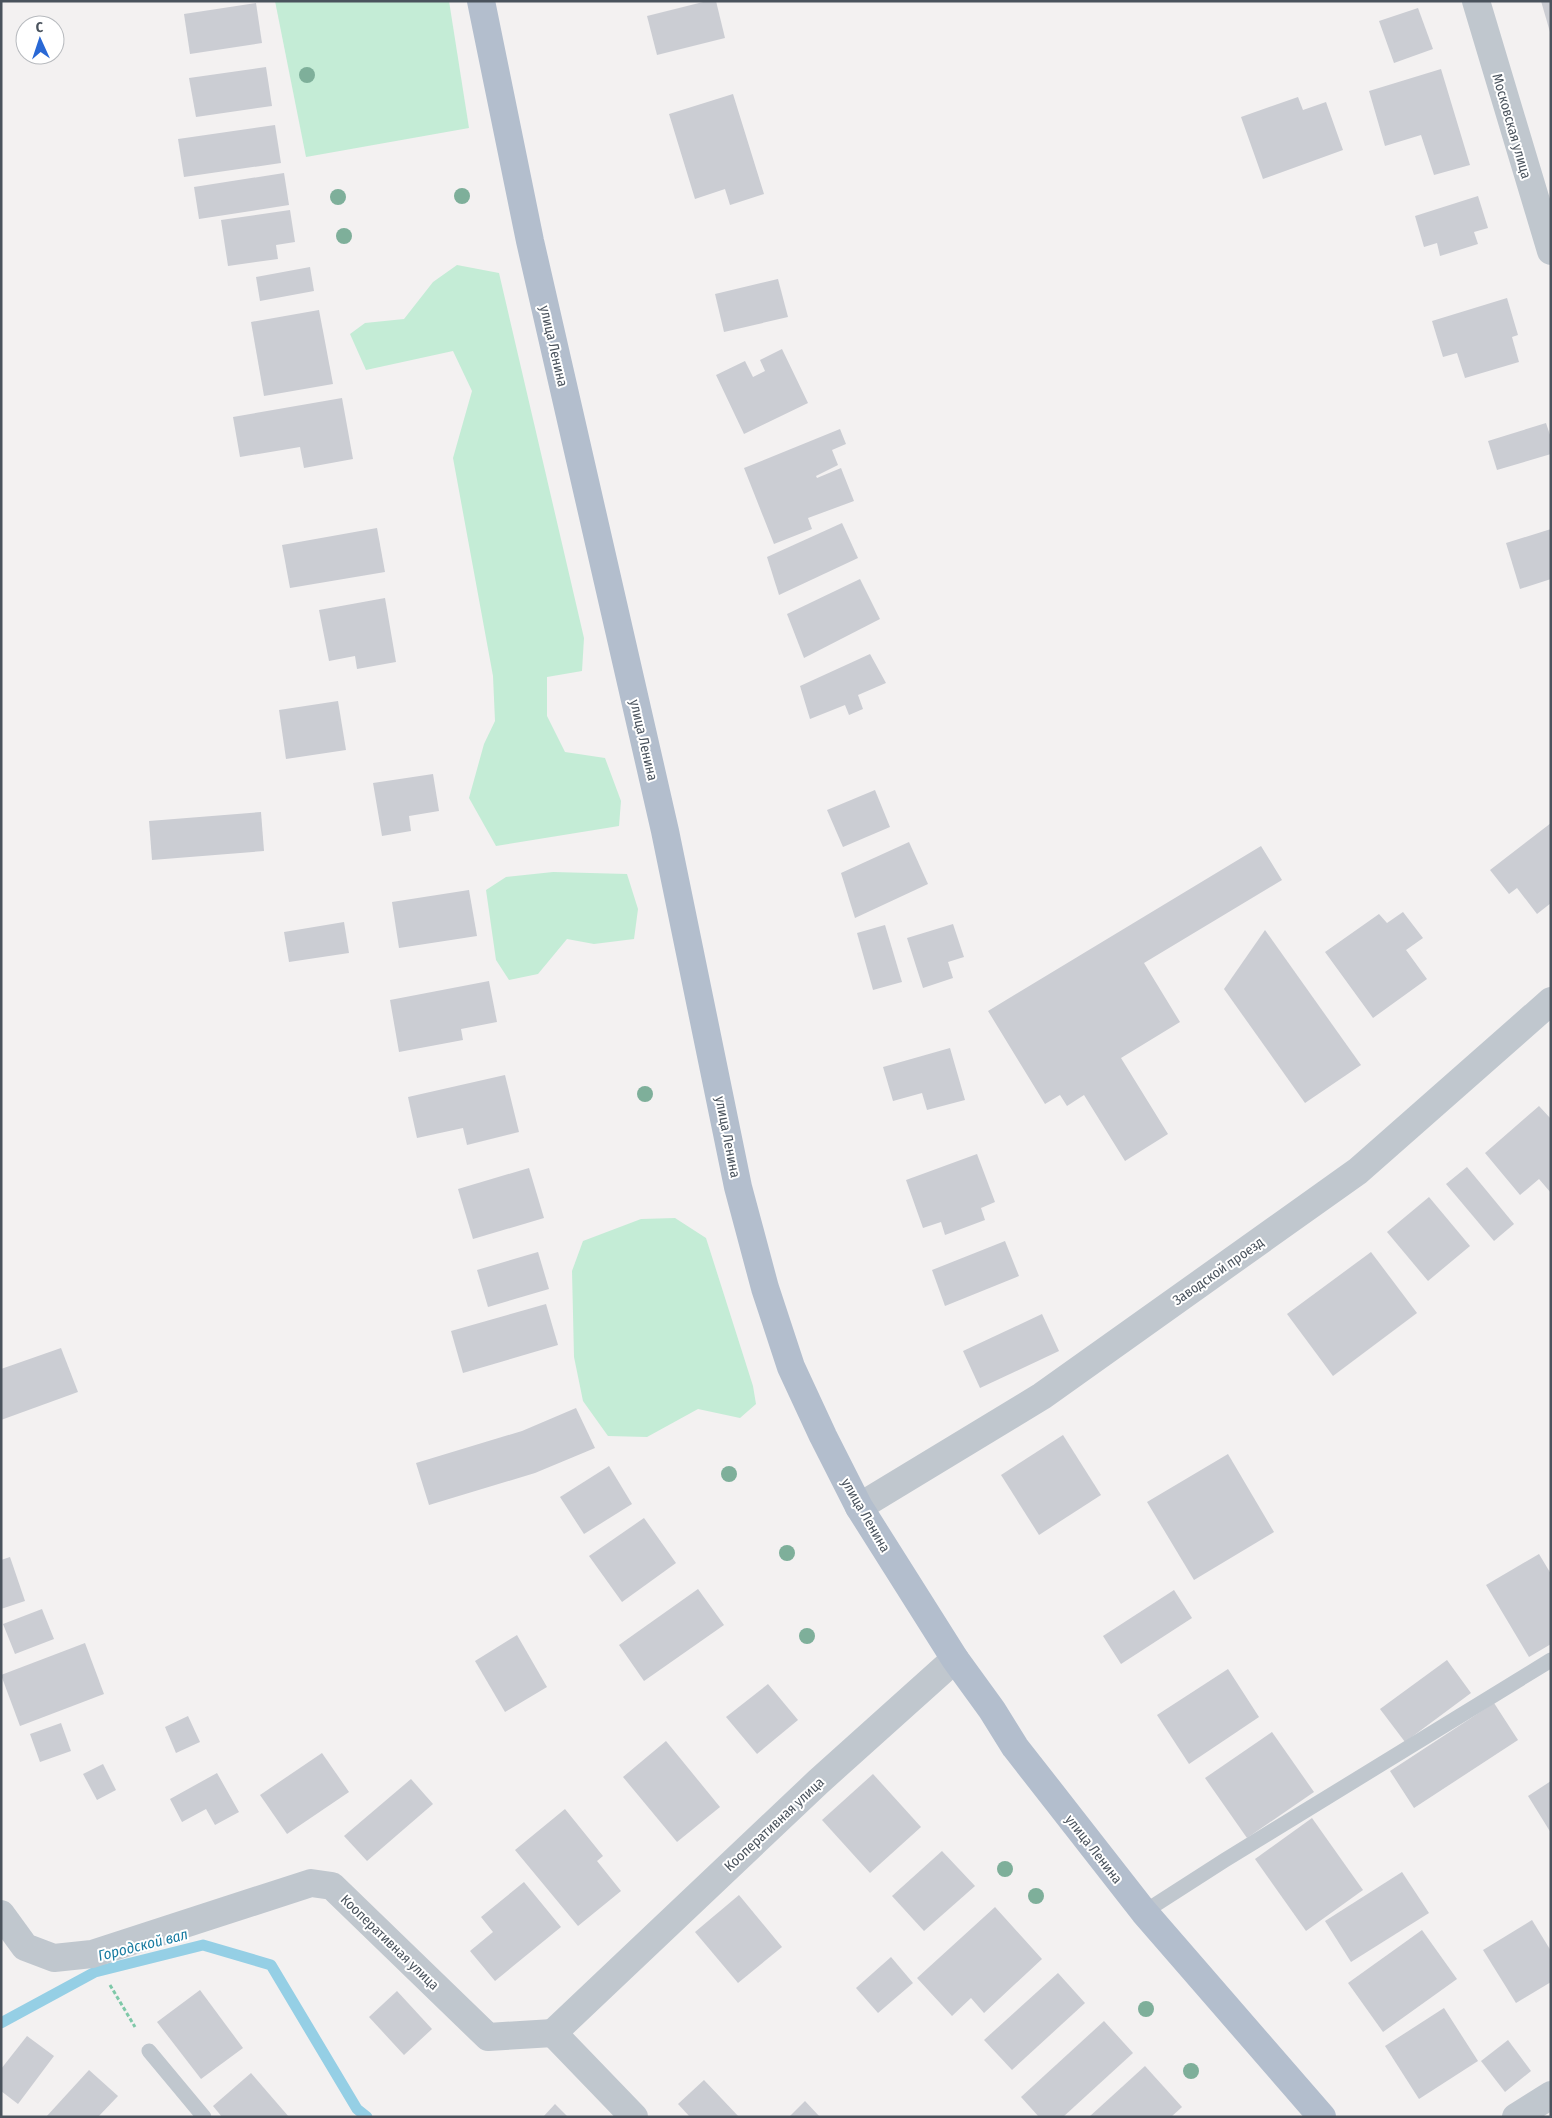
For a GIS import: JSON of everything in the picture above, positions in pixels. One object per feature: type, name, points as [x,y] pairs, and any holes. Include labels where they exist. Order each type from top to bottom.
[{"type":"main road","name":"улица Ленина","points":[[481,1],[530,241],[665,831],[738,1187],[765,1288],[791,1367],[823,1436],[860,1507],[955,1659],[992,1710],[1015,1747],[1144,1912],[1322,2117]]},
{"type":"street","name":"Московская улица","points":[[1476,1],[1551,251]]},
{"type":"street","name":"Заводской проезд","points":[[860,1507],[1042,1396],[1358,1172],[1551,1001]]},
{"type":"street","name":"Кооперативная улица","points":[[1,1914],[25,1947],[54,1958],[92,1954],[311,1883],[332,1886],[488,2037],[553,2033],[818,1782],[955,1659]]},
{"type":"street","points":[[553,2033],[634,2117]]},
{"type":"street","points":[[1516,2117],[1551,2095]]},
{"type":"lane","points":[[1144,1912],[1225,1860],[1551,1660]]},
{"type":"lane","points":[[149,2050],[204,2117]]},
{"type":"path","points":[[92,1954],[149,2050]]},
{"type":"green space","points":[[275,1],[449,1],[469,128],[306,157]]},
{"type":"green space","points":[[457,265],[499,273],[584,638],[582,671],[547,677],[547,716],[565,752],[605,758],[621,801],[619,826],[496,846],[469,798],[484,744],[495,721],[493,676],[453,458],[472,391],[453,351],[366,370],[350,334],[365,323],[404,319],[433,282]]},
{"type":"green space","points":[[553,872],[627,874],[638,909],[634,939],[594,944],[567,939],[538,974],[509,980],[496,960],[486,890],[506,877]]},
{"type":"green space","points":[[675,1218],[706,1238],[753,1386],[756,1404],[740,1418],[698,1409],[647,1437],[608,1436],[583,1401],[574,1357],[572,1271],[583,1241],[641,1219]]},
{"type":"building","points":[[707,1],[716,1],[725,38],[657,55],[647,16]]},
{"type":"building","points":[[1541,1],[1551,1],[1551,32],[1550,32]]},
{"type":"building","points":[[256,3],[262,43],[190,54],[184,14]]},
{"type":"building","points":[[1418,8],[1433,49],[1394,63],[1379,21]]},
{"type":"building","points":[[266,67],[272,106],[196,117],[189,78]]},
{"type":"building","points":[[1441,69],[1470,165],[1434,175],[1421,135],[1385,146],[1369,91]]},
{"type":"building","points":[[733,94],[764,194],[730,205],[725,189],[695,199],[669,114]]},
{"type":"building","points":[[1298,97],[1303,110],[1326,102],[1343,150],[1263,179],[1241,117]]},
{"type":"building","points":[[275,125],[281,163],[184,177],[178,139]]},
{"type":"building","points":[[284,173],[289,205],[199,219],[194,187]]},
{"type":"building","points":[[1478,196],[1488,228],[1474,232],[1478,244],[1440,256],[1437,243],[1424,247],[1415,216]]},
{"type":"building","points":[[290,210],[295,242],[276,245],[278,259],[228,266],[221,220]]},
{"type":"building","points":[[310,267],[314,291],[260,301],[256,277]]},
{"type":"building","points":[[778,279],[788,317],[724,332],[715,294]]},
{"type":"building","points":[[1507,298],[1518,335],[1512,337],[1519,362],[1465,378],[1457,353],[1443,357],[1432,321]]},
{"type":"building","points":[[319,310],[333,384],[264,396],[251,322]]},
{"type":"building","points":[[782,349],[808,403],[744,434],[716,375],[745,361],[753,377],[765,371],[760,360]]},
{"type":"building","points":[[342,398],[353,459],[304,468],[300,447],[240,457],[233,417]]},
{"type":"building","points":[[1546,423],[1551,438],[1551,454],[1497,470],[1488,441]]},
{"type":"building","points":[[840,429],[846,444],[832,450],[838,465],[816,476],[817,478],[841,468],[854,501],[808,518],[812,529],[774,544],[744,468]]},
{"type":"building","points":[[842,523],[858,558],[779,595],[767,557]]},
{"type":"building","points":[[377,528],[385,572],[290,588],[282,545]]},
{"type":"building","points":[[1551,529],[1551,579],[1520,589],[1506,543]]},
{"type":"building","points":[[860,579],[880,619],[804,658],[787,614]]},
{"type":"building","points":[[385,598],[396,662],[357,669],[355,656],[329,661],[319,610]]},
{"type":"building","points":[[870,654],[886,683],[858,695],[863,709],[849,715],[845,705],[810,719],[800,686]]},
{"type":"building","points":[[338,701],[346,750],[286,759],[279,710]]},
{"type":"building","points":[[433,774],[439,811],[409,816],[411,831],[382,836],[373,783]]},
{"type":"building","points":[[875,790],[890,827],[843,847],[827,810]]},
{"type":"building","points":[[261,812],[264,851],[152,860],[149,821]]},
{"type":"building","points":[[1551,823],[1551,903],[1537,914],[1517,888],[1509,894],[1490,870]]},
{"type":"building","points":[[909,842],[928,884],[855,918],[841,873]]},
{"type":"building","points":[[1261,846],[1282,880],[1144,963],[1180,1022],[1121,1058],[1168,1134],[1125,1161],[1084,1095],[1067,1106],[1060,1095],[1045,1104],[988,1011]]},
{"type":"building","points":[[469,890],[477,936],[399,948],[392,902]]},
{"type":"building","points":[[1403,912],[1423,938],[1406,950],[1427,979],[1373,1018],[1325,952],[1379,914],[1387,923]]},
{"type":"building","points":[[344,922],[349,953],[289,962],[284,932]]},
{"type":"building","points":[[953,924],[964,957],[948,962],[953,978],[923,988],[907,938]]},
{"type":"building","points":[[885,925],[902,982],[873,990],[857,933]]},
{"type":"building","points":[[1265,930],[1361,1065],[1305,1103],[1224,989]]},
{"type":"building","points":[[489,981],[497,1022],[461,1029],[463,1040],[399,1052],[390,1000]]},
{"type":"building","points":[[950,1048],[965,1100],[927,1110],[922,1093],[893,1101],[883,1067]]},
{"type":"building","points":[[505,1075],[519,1132],[467,1145],[463,1128],[417,1138],[408,1097]]},
{"type":"building","points":[[1539,1106],[1551,1119],[1551,1193],[1539,1179],[1520,1195],[1485,1153]]},
{"type":"building","points":[[977,1154],[995,1202],[981,1208],[985,1220],[945,1235],[941,1222],[923,1228],[906,1180]]},
{"type":"building","points":[[1467,1167],[1514,1224],[1494,1241],[1446,1184]]},
{"type":"building","points":[[529,1168],[544,1218],[473,1239],[458,1189]]},
{"type":"building","points":[[1429,1197],[1470,1246],[1428,1281],[1387,1232]]},
{"type":"building","points":[[1005,1241],[1019,1276],[945,1306],[932,1270]]},
{"type":"building","points":[[538,1252],[549,1289],[488,1307],[477,1270]]},
{"type":"building","points":[[1371,1252],[1417,1313],[1333,1376],[1287,1314]]},
{"type":"building","points":[[546,1304],[558,1345],[463,1373],[451,1331]]},
{"type":"building","points":[[1042,1314],[1059,1351],[980,1388],[963,1351]]},
{"type":"building","points":[[61,1348],[78,1392],[1,1420],[1,1369]]},
{"type":"building","points":[[576,1408],[595,1448],[535,1473],[429,1505],[416,1463],[522,1431]]},
{"type":"building","points":[[1063,1435],[1101,1495],[1039,1535],[1001,1475]]},
{"type":"building","points":[[1228,1454],[1274,1532],[1194,1580],[1147,1502]]},
{"type":"building","points":[[609,1466],[632,1504],[584,1534],[560,1497]]},
{"type":"building","points":[[644,1518],[676,1563],[622,1602],[589,1556]]},
{"type":"building","points":[[1539,1554],[1551,1574],[1551,1644],[1529,1657],[1486,1585]]},
{"type":"building","points":[[10,1557],[25,1601],[1,1609],[1,1560]]},
{"type":"building","points":[[698,1589],[724,1625],[644,1681],[619,1645]]},
{"type":"building","points":[[1174,1590],[1192,1618],[1121,1664],[1103,1636]]},
{"type":"building","points":[[42,1609],[54,1639],[15,1654],[3,1624]]},
{"type":"building","points":[[517,1635],[547,1687],[505,1712],[475,1661]]},
{"type":"building","points":[[85,1643],[104,1694],[20,1726],[1,1675]]},
{"type":"building","points":[[1447,1660],[1471,1693],[1405,1742],[1380,1709]]},
{"type":"building","points":[[1228,1669],[1259,1717],[1189,1764],[1157,1715]]},
{"type":"building","points":[[768,1684],[798,1720],[757,1754],[726,1717]]},
{"type":"building","points":[[1494,1703],[1518,1740],[1414,1808],[1390,1771]]},
{"type":"building","points":[[188,1716],[200,1742],[176,1753],[165,1727]]},
{"type":"building","points":[[61,1723],[71,1751],[40,1762],[30,1734]]},
{"type":"building","points":[[1272,1732],[1314,1792],[1247,1838],[1205,1778]]},
{"type":"building","points":[[666,1741],[720,1807],[677,1842],[623,1777]]},
{"type":"building","points":[[322,1753],[349,1792],[287,1834],[260,1795]]},
{"type":"building","points":[[103,1764],[116,1790],[97,1800],[83,1774]]},
{"type":"building","points":[[217,1773],[239,1812],[215,1825],[206,1809],[182,1822],[170,1799]]},
{"type":"building","points":[[873,1774],[921,1827],[870,1873],[822,1820]]},
{"type":"building","points":[[411,1779],[433,1804],[367,1861],[344,1836]]},
{"type":"building","points":[[1551,1781],[1551,1833],[1528,1796]]},
{"type":"building","points":[[565,1809],[603,1856],[597,1861],[621,1891],[578,1926],[515,1850]]},
{"type":"building","points":[[1312,1818],[1363,1890],[1306,1931],[1255,1859]]},
{"type":"building","points":[[942,1851],[975,1886],[924,1931],[892,1896]]},
{"type":"building","points":[[1402,1872],[1429,1913],[1351,1962],[1325,1921]]},
{"type":"building","points":[[524,1882],[561,1927],[495,1981],[470,1951],[493,1932],[481,1917]]},
{"type":"building","points":[[739,1895],[782,1947],[738,1983],[695,1932]]},
{"type":"building","points":[[995,1907],[1042,1959],[984,2013],[971,1998],[952,2016],[917,1978]]},
{"type":"building","points":[[1532,1920],[1551,1951],[1551,1982],[1516,2003],[1483,1950]]},
{"type":"building","points":[[1422,1930],[1457,1979],[1383,2032],[1348,1983]]},
{"type":"building","points":[[891,1957],[913,1983],[878,2013],[856,1988]]},
{"type":"building","points":[[1058,1973],[1085,2003],[1012,2070],[984,2040]]},
{"type":"building","points":[[200,1990],[243,2048],[201,2079],[157,2022]]},
{"type":"building","points":[[397,1991],[432,2029],[404,2055],[369,2017]]},
{"type":"building","points":[[1444,2008],[1478,2061],[1419,2099],[1385,2046]]},
{"type":"building","points":[[1104,2021],[1133,2053],[1063,2117],[1039,2117],[1021,2097]]},
{"type":"building","points":[[27,2036],[54,2056],[18,2104],[1,2091],[1,2069]]},
{"type":"building","points":[[1508,2040],[1531,2071],[1505,2092],[1481,2061]]},
{"type":"building","points":[[1145,2066],[1182,2107],[1171,2117],[1089,2117]]},
{"type":"building","points":[[89,2070],[118,2096],[98,2117],[46,2117]]},
{"type":"building","points":[[251,2073],[289,2117],[222,2117],[213,2106]]},
{"type":"building","points":[[704,2080],[739,2117],[690,2117],[678,2104]]},
{"type":"building","points":[[805,2101],[820,2117],[789,2117]]},
{"type":"building","points":[[555,2104],[568,2117],[543,2117]]},
{"type":"waterway","name":"Городской вал","points":[[1,2023],[95,1972],[203,1945],[271,1965],[357,2109],[367,2117]]}]
